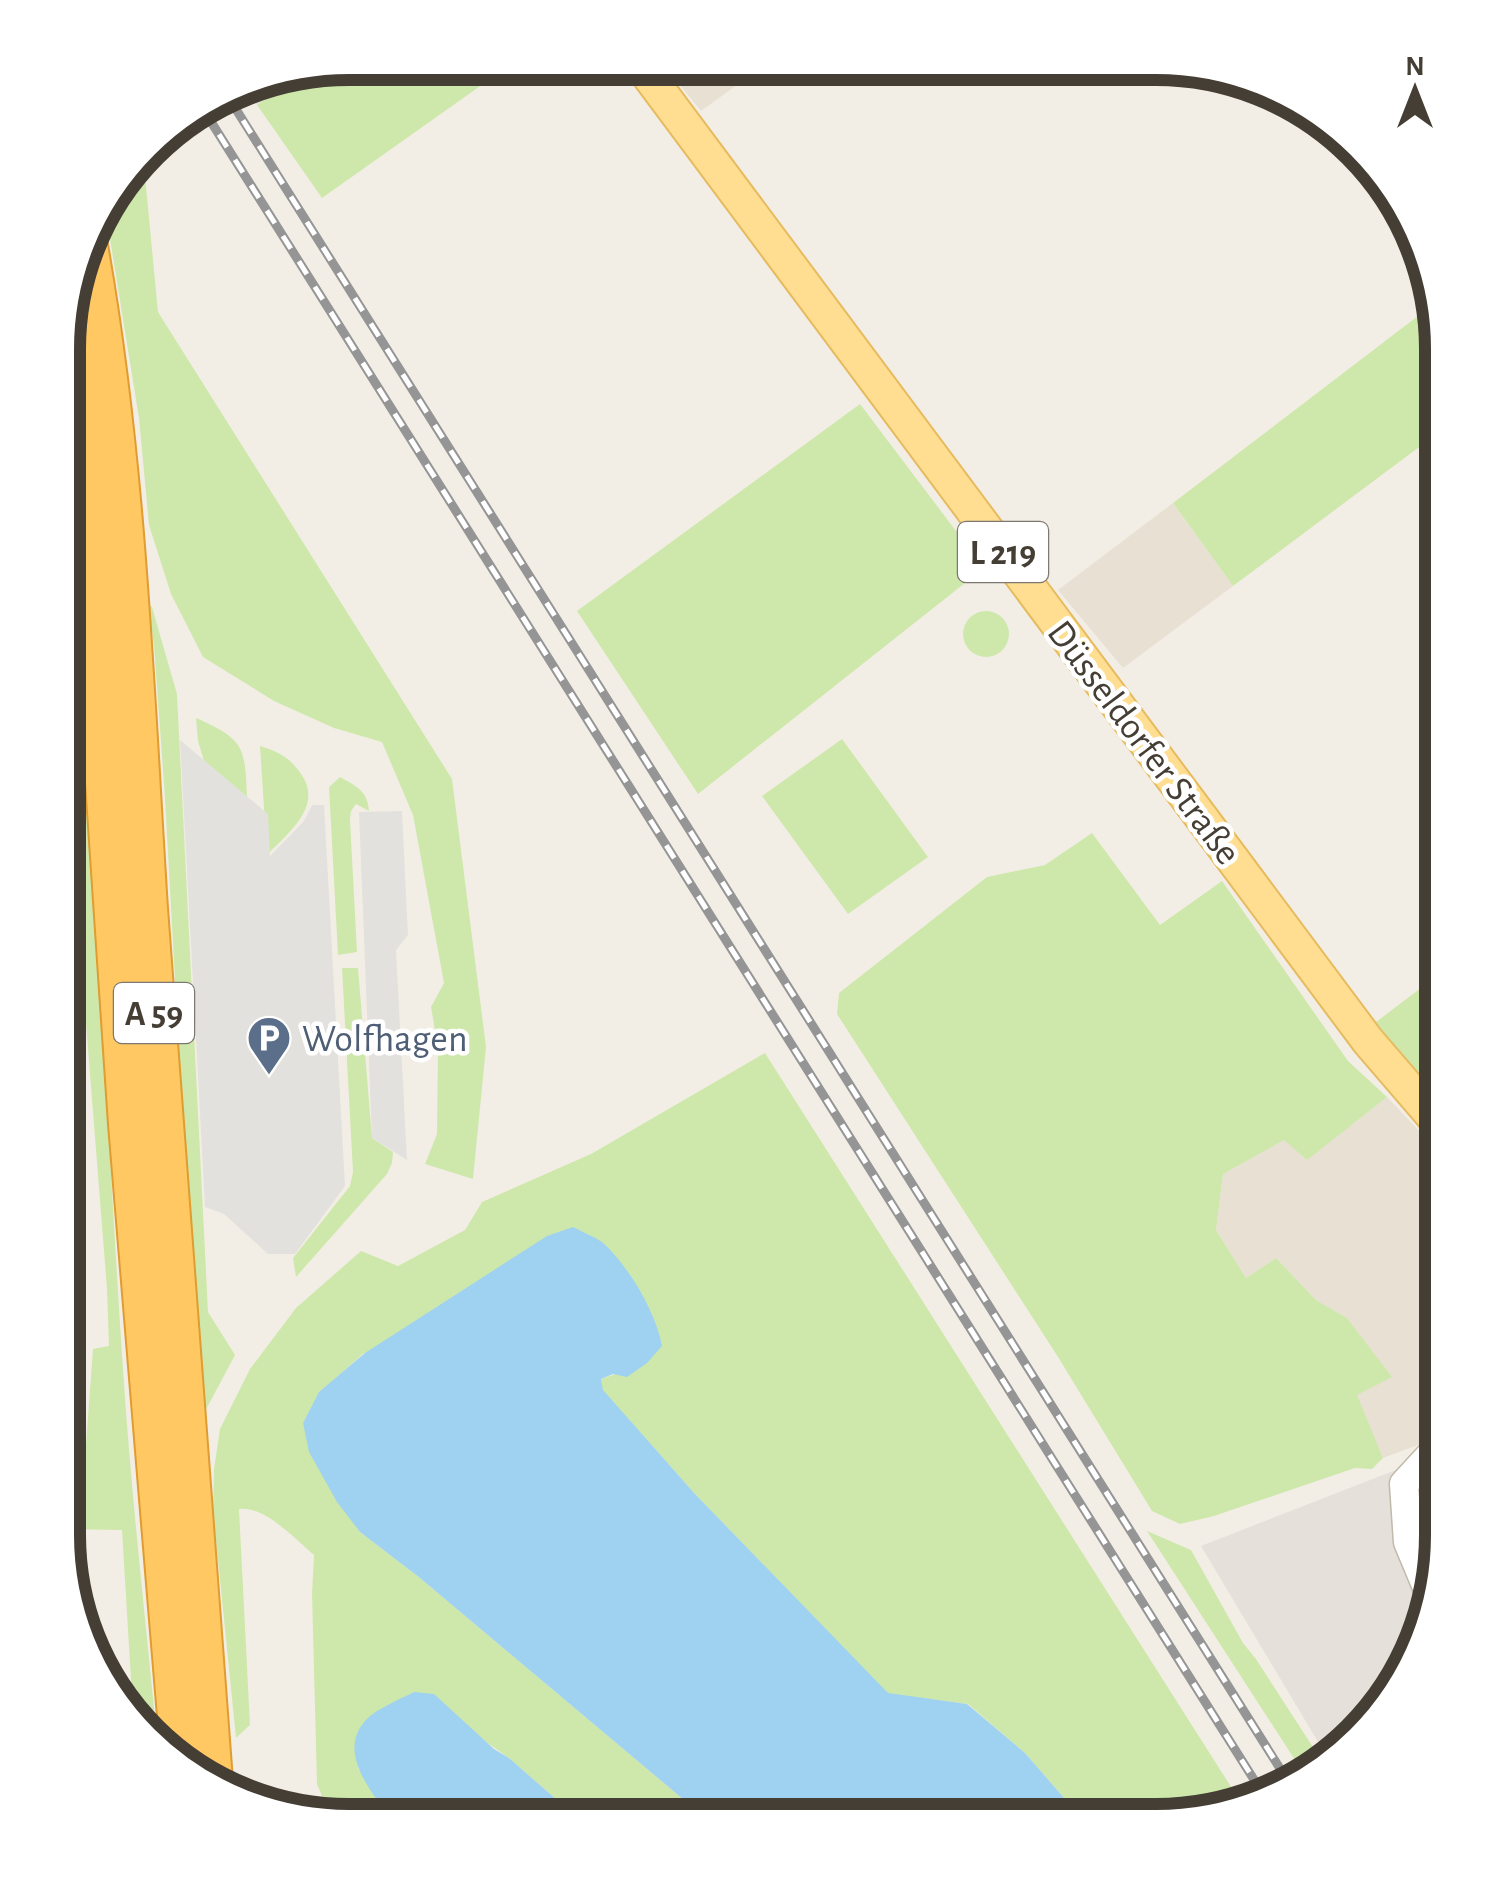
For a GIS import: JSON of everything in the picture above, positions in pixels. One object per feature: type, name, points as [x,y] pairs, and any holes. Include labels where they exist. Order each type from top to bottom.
[{"type":"highway","name":"A 59","points":[[91,271],[103,337],[124,546],[161,1121],[211,1766]]},
{"type":"highway","name":"A 59","points":[[80,429],[128,1124],[180,1744]]},
{"type":"main road","name":"Düsseldorfer Straße","points":[[651,80],[1368,1041],[1424,1106]]},
{"type":"street","points":[[1422,1575],[1408,1542],[1404,1484],[1424,1462]]},
{"type":"shaded area","points":[[676,80],[744,80],[701,111]]},
{"type":"shaded area","points":[[280,89],[257,105],[253,98]]},
{"type":"shaded area","points":[[1173,503],[1233,586],[1123,668],[1058,590]]},
{"type":"shaded area","name":"Wolfhagen","points":[[180,740],[268,814],[270,856],[304,821],[312,805],[324,805],[345,1186],[295,1254],[268,1254],[224,1214],[205,1207]]},
{"type":"shaded area","points":[[402,811],[408,935],[396,950],[407,1160],[372,1138],[359,812]]},
{"type":"shaded area","points":[[1387,1097],[1424,1136],[1424,1443],[1383,1458],[1356,1395],[1391,1377],[1347,1318],[1316,1300],[1276,1258],[1246,1278],[1216,1230],[1223,1174],[1284,1139],[1307,1159]]},
{"type":"shaded area","points":[[1424,1459],[1423,1570],[1405,1638],[1369,1699],[1321,1747],[1201,1546]]},
{"type":"green space","points":[[489,80],[322,198],[257,105],[280,89],[314,82]]},
{"type":"green space","points":[[145,175],[158,312],[452,779],[486,1047],[473,1179],[425,1164],[437,1134],[438,1048],[431,1007],[444,983],[413,815],[382,742],[334,728],[274,701],[203,657],[171,594],[149,525],[139,418],[108,230]]},
{"type":"green space","points":[[1423,312],[1425,443],[1233,586],[1173,503]]},
{"type":"green space","points":[[860,404],[984,568],[698,794],[577,611]]},
{"type":"green space","points":[[148,604],[177,694],[208,1312],[235,1355],[202,1417],[165,798]]},
{"type":"green space","points":[[986,611],[1002,618],[1009,634],[1002,650],[986,657],[970,650],[963,634],[970,618]]},
{"type":"green space","points":[[80,665],[126,1415],[155,1721],[132,1693],[122,1530],[80,1529],[80,1486],[93,1349],[109,1346],[80,947]]},
{"type":"green space","points":[[196,718],[224,732],[239,746],[247,797],[204,761]]},
{"type":"green space","points":[[842,739],[928,857],[848,914],[762,796]]},
{"type":"green space","points":[[260,746],[290,761],[308,788],[305,810],[299,820],[267,855]]},
{"type":"green space","points":[[340,777],[364,794],[369,811],[356,804],[350,820],[357,952],[338,955],[329,787]]},
{"type":"green space","points":[[1092,833],[1160,925],[1222,881],[1348,1061],[1387,1097],[1307,1160],[1284,1140],[1223,1174],[1216,1230],[1246,1278],[1276,1258],[1316,1300],[1347,1318],[1392,1377],[1357,1395],[1383,1458],[1372,1469],[1355,1468],[1180,1524],[1152,1511],[1058,1357],[837,1014],[839,993],[987,877],[1045,865]]},
{"type":"green space","points":[[342,968],[358,968],[372,1138],[393,1152],[392,1163],[387,1174],[296,1277],[293,1258],[350,1186],[353,1172]]},
{"type":"green space","points":[[1424,985],[1424,1087],[1376,1022]]},
{"type":"green space","points":[[765,1053],[1234,1792],[1191,1802],[1068,1803],[1025,1753],[968,1704],[888,1694],[695,1494],[602,1390],[601,1379],[647,1363],[364,1353],[319,1393],[303,1423],[360,1532],[688,1803],[560,1803],[509,1758],[414,1692],[365,1722],[358,1768],[380,1803],[325,1803],[317,1784],[314,1555],[279,1525],[249,1509],[239,1509],[250,1725],[236,1738],[213,1510],[214,1469],[220,1429],[250,1369],[296,1308],[361,1251],[398,1266],[465,1230],[482,1202],[591,1154]]},
{"type":"green space","points":[[1147,1531],[1191,1550],[1243,1643],[1316,1751],[1297,1763]]},
{"type":"water","points":[[573,1227],[602,1242],[640,1290],[662,1346],[627,1377],[613,1374],[601,1379],[603,1390],[695,1494],[888,1693],[967,1704],[1025,1753],[1068,1803],[688,1803],[360,1532],[337,1502],[309,1452],[303,1423],[319,1392],[365,1353],[547,1236]]},
{"type":"water","points":[[414,1692],[434,1694],[560,1803],[380,1803],[361,1773],[354,1747],[365,1721]]},
{"type":"railway","points":[[234,106],[1282,1772]]},
{"type":"railway","points":[[209,119],[1257,1785]]},
{"type":"place","name":"Wolfhagen","points":[[269,1076]]}]
